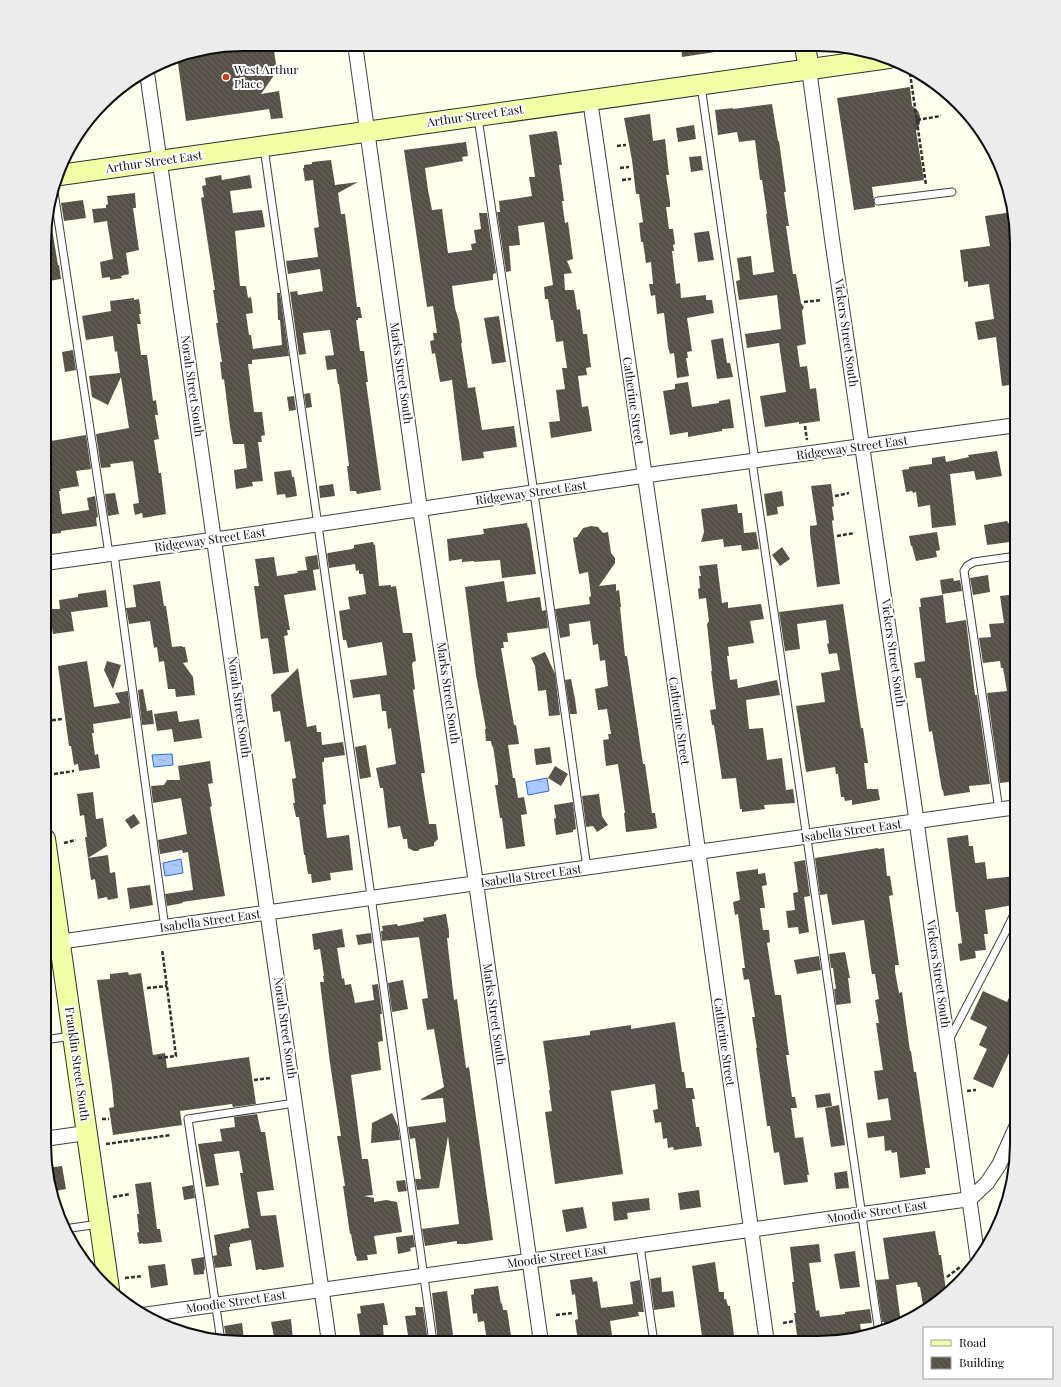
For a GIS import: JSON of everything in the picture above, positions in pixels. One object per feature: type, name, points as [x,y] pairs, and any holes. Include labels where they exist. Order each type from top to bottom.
[{"type":"main road","name":"Vickers Street South","points":[[807,51],[809,69]]},
{"type":"main road","name":"Arthur Street East","points":[[64,174],[875,60]]},
{"type":"main road","name":"Franklin Street South","points":[[51,894],[52,943],[73,1036],[100,1224],[117,1284]]},
{"type":"street","name":"Marks Street South","points":[[356,51],[420,509],[476,883],[540,1336]]},
{"type":"street","name":"Vickers Street South","points":[[809,69],[977,1252]]},
{"type":"street","name":"Norah Street South","points":[[148,77],[269,913],[328,1336]]},
{"type":"street","name":"Catherine Street","points":[[590,100],[645,476],[766,1336]]},
{"type":"street","name":"Ridgeway Street East","points":[[51,562],[214,540],[645,476],[1010,425]]},
{"type":"street","name":"Isabella Street East","points":[[52,943],[1010,808]]},
{"type":"street","points":[[51,1138],[86,1133]]},
{"type":"street","points":[[970,1199],[987,1183],[1010,1139]]},
{"type":"street","name":"Moodie Street East","points":[[154,1314],[970,1199]]},
{"type":"lane","points":[[701,84],[806,838],[878,1326]]},
{"type":"lane","points":[[477,116],[534,493],[587,868]]},
{"type":"lane","points":[[263,146],[318,524],[432,1336]]},
{"type":"lane","points":[[878,201],[952,192]]},
{"type":"lane","points":[[56,202],[112,554],[165,928]]},
{"type":"lane","points":[[999,810],[964,571],[967,566],[974,562],[1010,557]]},
{"type":"lane","points":[[948,1043],[1010,923]]},
{"type":"lane","points":[[51,1039],[73,1036]]},
{"type":"lane","points":[[220,1334],[188,1119],[295,1103]]},
{"type":"lane","points":[[71,1229],[100,1224]]},
{"type":"lane","points":[[640,1246],[653,1336]]},
{"type":"path","points":[[910,75],[928,195]]},
{"type":"path","points":[[917,120],[941,116]]},
{"type":"path","points":[[617,146],[626,144]]},
{"type":"path","points":[[620,168],[629,167]]},
{"type":"path","points":[[622,180],[631,179]]},
{"type":"path","points":[[804,302],[822,300]]},
{"type":"path","points":[[805,426],[807,440]]},
{"type":"path","points":[[835,496],[849,493]]},
{"type":"path","points":[[837,536],[855,533]]},
{"type":"path","points":[[51,720],[62,719]]},
{"type":"path","points":[[54,774],[74,771]]},
{"type":"path","points":[[51,845],[76,840]]},
{"type":"path","points":[[158,1058],[176,1056],[162,949]]},
{"type":"path","points":[[147,988],[167,986]]},
{"type":"path","points":[[254,1080],[271,1078]]},
{"type":"path","points":[[102,1119],[109,1119]]},
{"type":"path","points":[[106,1144],[171,1135]]},
{"type":"path","points":[[114,1197],[130,1194]]},
{"type":"path","points":[[947,1277],[960,1267]]},
{"type":"path","points":[[117,1284],[142,1276]]},
{"type":"path","points":[[556,1315],[573,1313]]},
{"type":"path","points":[[783,1323],[794,1321]]},
{"type":"path","points":[[374,1336],[381,1335]]},
{"type":"water","points":[[172,754],[173,765],[154,767],[152,755]]},
{"type":"water","points":[[547,778],[549,791],[528,795],[526,782]]},
{"type":"water","points":[[181,859],[183,873],[165,876],[163,863]]},
{"type":"building","name":"West Arthur Place","points":[[230,51],[274,51],[277,71],[261,94],[279,91],[283,118],[271,119],[269,109],[186,121],[178,62],[205,55]]},
{"type":"building","points":[[682,51],[715,51],[715,52],[682,57]]},
{"type":"building","points":[[910,87],[912,106],[918,111],[920,116],[920,123],[916,131],[924,180],[872,187],[875,207],[854,210],[837,98]]},
{"type":"building","points":[[772,104],[786,192],[784,192],[789,226],[786,226],[793,274],[796,274],[801,303],[804,307],[802,311],[806,344],[797,346],[800,367],[807,366],[810,389],[816,388],[820,421],[799,424],[799,422],[765,427],[760,396],[786,392],[779,343],[747,348],[745,334],[781,329],[777,295],[739,300],[736,281],[740,280],[737,258],[751,256],[753,275],[774,272],[762,180],[760,180],[755,140],[739,142],[737,132],[718,135],[715,110]]},
{"type":"building","points":[[650,114],[653,141],[665,139],[669,175],[666,175],[670,202],[670,207],[666,207],[669,229],[673,229],[675,244],[673,245],[674,251],[672,251],[676,284],[680,283],[681,298],[706,295],[706,300],[712,300],[714,313],[687,318],[692,351],[687,352],[688,358],[686,358],[689,376],[677,378],[674,353],[670,354],[668,347],[664,313],[657,314],[655,295],[651,296],[649,284],[653,284],[651,262],[646,263],[643,242],[641,242],[639,223],[643,222],[639,194],[636,194],[632,160],[624,118]]},
{"type":"building","points":[[694,125],[696,139],[678,142],[676,128]]},
{"type":"building","points":[[556,131],[562,165],[559,165],[564,201],[562,201],[565,223],[568,222],[573,259],[567,261],[572,273],[564,274],[565,290],[574,290],[577,310],[580,309],[583,334],[587,334],[591,367],[586,368],[587,375],[578,376],[582,407],[588,406],[592,431],[551,438],[549,422],[560,421],[556,390],[565,389],[562,368],[567,368],[563,341],[556,342],[548,299],[545,299],[544,287],[553,285],[544,222],[518,226],[520,245],[509,246],[511,271],[506,272],[497,212],[500,212],[499,201],[532,196],[529,177],[535,177],[529,135]]},
{"type":"building","points":[[466,142],[468,156],[462,157],[463,161],[425,168],[428,190],[432,210],[442,209],[448,253],[472,250],[471,244],[476,243],[474,230],[481,229],[479,213],[487,213],[496,273],[493,274],[493,280],[452,286],[455,308],[459,321],[468,388],[475,387],[482,430],[514,426],[517,447],[483,452],[484,458],[462,461],[452,380],[440,382],[435,353],[432,354],[430,341],[434,340],[433,333],[437,333],[433,306],[427,307],[404,150]]},
{"type":"building","points":[[701,156],[703,170],[691,172],[689,157]]},
{"type":"building","points":[[331,160],[335,185],[358,182],[338,193],[341,214],[345,214],[357,307],[360,307],[362,318],[358,318],[358,320],[356,320],[360,351],[364,351],[368,382],[366,382],[381,490],[357,494],[356,491],[350,491],[347,466],[349,466],[336,369],[327,370],[325,356],[334,355],[330,330],[303,333],[306,354],[299,355],[290,292],[297,291],[298,295],[323,291],[320,269],[288,274],[286,261],[318,257],[314,228],[319,227],[313,180],[305,181],[303,168],[304,165],[312,164],[312,162]]},
{"type":"building","points":[[221,175],[222,180],[250,175],[252,188],[230,191],[233,213],[262,210],[265,227],[235,231],[240,286],[246,286],[248,298],[251,297],[253,313],[246,314],[253,349],[282,345],[280,320],[278,320],[277,293],[280,293],[289,356],[252,360],[252,364],[248,364],[254,412],[262,412],[265,435],[261,436],[262,442],[258,442],[263,481],[252,482],[253,486],[236,489],[234,470],[247,468],[244,444],[233,444],[230,427],[224,379],[222,380],[220,362],[222,362],[213,290],[215,290],[201,198],[204,197],[202,186],[206,185],[205,178]]},
{"type":"building","points":[[135,193],[136,208],[133,208],[139,250],[126,253],[129,274],[121,276],[122,278],[110,280],[110,277],[102,278],[100,262],[113,259],[107,221],[94,223],[92,209],[106,208],[106,205],[108,204],[107,196]]},
{"type":"building","points":[[83,200],[86,218],[64,221],[61,203]]},
{"type":"building","points":[[1007,213],[1010,230],[1010,385],[1002,386],[996,337],[978,340],[975,322],[994,319],[989,284],[968,287],[968,281],[964,282],[960,250],[990,246],[985,216]]},
{"type":"building","points":[[51,230],[61,279],[51,281]]},
{"type":"building","points":[[709,231],[714,260],[698,262],[694,233]]},
{"type":"building","points":[[134,298],[134,300],[139,299],[141,314],[139,314],[141,324],[137,324],[141,355],[147,355],[153,401],[156,400],[158,415],[155,415],[159,439],[154,440],[159,473],[161,473],[166,514],[143,518],[142,513],[135,515],[133,504],[139,503],[133,461],[110,464],[111,467],[101,468],[96,434],[129,428],[121,377],[108,405],[92,397],[89,376],[120,373],[113,336],[86,340],[82,316],[111,311],[110,301]]},
{"type":"building","points":[[499,316],[506,362],[492,364],[484,318]]},
{"type":"building","points":[[723,338],[727,363],[730,363],[733,377],[717,379],[711,340]]},
{"type":"building","points":[[73,350],[76,370],[65,372],[62,352]]},
{"type":"building","points":[[688,382],[692,407],[719,403],[719,401],[730,399],[734,428],[722,429],[722,431],[688,437],[688,432],[670,435],[663,391],[675,389],[675,384]]},
{"type":"building","points":[[310,393],[312,407],[306,408],[304,394]]},
{"type":"building","points":[[294,396],[296,410],[289,411],[287,397]]},
{"type":"building","points":[[86,435],[91,469],[76,471],[79,486],[60,489],[61,491],[59,491],[62,514],[89,510],[87,498],[95,496],[98,517],[96,518],[97,526],[61,531],[61,533],[51,534],[51,441]]},
{"type":"building","points":[[997,451],[1002,476],[976,480],[974,471],[950,474],[956,525],[932,528],[930,505],[918,507],[916,492],[906,492],[902,470],[909,469],[909,467],[932,464],[932,458],[945,456],[946,462],[969,457],[968,455]]},
{"type":"building","points":[[291,470],[292,477],[294,477],[297,496],[286,498],[285,494],[277,495],[274,472]]},
{"type":"building","points":[[333,484],[335,496],[320,498],[319,486]]},
{"type":"building","points":[[831,484],[834,506],[832,507],[834,520],[832,521],[840,584],[817,587],[810,534],[810,526],[817,525],[811,486]]},
{"type":"building","points":[[782,491],[784,506],[777,507],[778,514],[767,516],[764,494]]},
{"type":"building","points":[[115,493],[119,514],[108,516],[105,494]]},
{"type":"building","points":[[737,504],[738,513],[742,513],[744,533],[756,532],[759,549],[742,551],[741,545],[724,547],[723,539],[701,542],[704,532],[701,509]]},
{"type":"building","points":[[1007,521],[1010,523],[1010,542],[987,545],[984,525]]},
{"type":"building","points":[[527,523],[528,528],[529,527],[536,574],[502,578],[500,560],[462,562],[462,559],[449,561],[447,539],[484,534],[483,529]]},
{"type":"building","points":[[591,526],[598,527],[603,533],[608,532],[611,553],[615,558],[615,563],[599,586],[616,584],[616,591],[619,590],[625,656],[627,656],[652,813],[655,813],[657,828],[626,832],[625,813],[618,764],[606,766],[603,740],[609,739],[608,734],[611,734],[607,709],[598,710],[595,689],[608,686],[605,660],[600,661],[598,644],[593,645],[590,621],[569,624],[570,636],[560,638],[555,609],[590,604],[589,597],[591,596],[588,572],[579,574],[573,538],[577,537],[583,528]]},
{"type":"building","points":[[937,532],[940,550],[936,551],[937,557],[916,561],[909,536]]},
{"type":"building","points":[[373,542],[375,545],[379,586],[396,586],[403,633],[412,633],[416,661],[412,664],[415,689],[413,690],[425,773],[421,773],[429,824],[436,824],[438,839],[434,843],[434,846],[420,849],[418,851],[408,848],[407,839],[403,839],[400,826],[388,828],[383,788],[380,788],[376,768],[396,764],[391,728],[388,729],[386,711],[382,711],[380,694],[353,698],[350,680],[387,675],[382,642],[348,648],[346,640],[343,640],[339,611],[350,609],[348,597],[366,594],[363,574],[359,574],[359,570],[356,571],[355,564],[329,568],[328,553],[352,549],[354,548],[354,545]]},
{"type":"building","points":[[782,547],[790,559],[780,566],[772,555]]},
{"type":"building","points":[[317,555],[319,569],[313,570],[316,590],[284,595],[290,630],[287,630],[288,635],[284,636],[289,672],[273,674],[268,638],[261,639],[254,586],[259,586],[255,559],[274,557],[277,576],[307,570],[305,557]]},
{"type":"building","points":[[717,564],[722,603],[728,602],[728,608],[761,604],[764,619],[750,621],[754,643],[728,647],[729,656],[727,656],[730,680],[737,679],[738,688],[777,680],[780,695],[746,700],[749,729],[763,728],[767,760],[782,758],[786,790],[793,789],[795,803],[764,805],[765,809],[742,812],[742,809],[740,809],[736,778],[722,779],[714,725],[712,725],[710,710],[716,709],[707,624],[709,621],[706,598],[699,599],[698,589],[700,588],[699,576],[701,576],[699,566]]},
{"type":"building","points":[[988,575],[990,592],[973,595],[970,578]]},
{"type":"building","points":[[953,578],[954,581],[960,580],[962,591],[942,594],[940,580]]},
{"type":"building","points":[[160,581],[164,606],[166,606],[172,647],[185,647],[188,662],[183,663],[193,677],[195,695],[176,697],[175,689],[168,689],[164,661],[159,662],[157,647],[154,648],[150,621],[129,624],[126,608],[136,607],[133,585]]},
{"type":"building","points":[[504,581],[507,602],[540,597],[542,611],[546,610],[548,628],[507,633],[508,642],[503,642],[504,648],[501,648],[514,725],[516,725],[519,744],[508,745],[513,778],[515,778],[518,798],[524,797],[527,814],[521,815],[525,846],[506,849],[502,818],[500,818],[495,785],[498,785],[498,780],[493,746],[492,747],[491,741],[486,741],[486,729],[476,675],[465,587]]},
{"type":"building","points":[[106,590],[108,607],[71,612],[74,631],[53,634],[51,609],[60,609],[59,600],[78,597],[78,594]]},
{"type":"building","points":[[943,595],[946,623],[966,620],[975,695],[977,695],[990,784],[969,786],[970,792],[944,796],[932,731],[929,732],[921,678],[916,678],[914,663],[925,661],[919,607],[921,607],[920,599]]},
{"type":"building","points":[[1010,595],[1010,782],[1000,783],[987,693],[1007,691],[1003,668],[1001,668],[1000,661],[983,663],[979,638],[991,637],[989,624],[1004,623],[1000,596]]},
{"type":"building","points":[[843,604],[861,728],[863,728],[868,763],[864,763],[867,789],[878,789],[880,800],[852,805],[852,800],[845,801],[844,797],[841,797],[838,774],[836,774],[835,767],[806,772],[796,706],[825,702],[821,673],[840,670],[837,653],[829,654],[826,620],[797,624],[800,649],[785,651],[779,612]]},
{"type":"building","points":[[545,652],[555,674],[560,715],[549,716],[546,690],[538,691],[535,666],[531,658]]},
{"type":"building","points":[[87,661],[94,707],[120,703],[115,693],[128,691],[131,718],[93,724],[94,733],[92,733],[95,755],[98,754],[100,768],[79,771],[78,764],[74,765],[71,746],[69,746],[58,666]]},
{"type":"building","points":[[107,661],[121,665],[113,689],[104,670]]},
{"type":"building","points":[[298,668],[307,727],[316,725],[317,732],[321,732],[322,745],[343,742],[345,755],[324,758],[324,762],[322,762],[326,804],[323,805],[327,838],[349,835],[353,870],[330,873],[331,880],[312,883],[311,874],[308,874],[304,855],[299,817],[296,817],[293,803],[295,803],[292,779],[296,778],[290,741],[285,742],[280,711],[273,712],[271,695]]},
{"type":"building","points":[[571,679],[577,714],[570,714],[565,680]]},
{"type":"building","points":[[143,689],[147,711],[152,710],[154,724],[142,725],[138,690]]},
{"type":"building","points":[[177,711],[179,722],[199,719],[202,738],[174,742],[172,729],[157,731],[154,714]]},
{"type":"building","points":[[366,745],[371,777],[360,779],[355,747]]},
{"type":"building","points":[[550,747],[552,763],[536,765],[534,749]]},
{"type":"building","points":[[210,761],[213,783],[208,784],[212,806],[210,807],[225,896],[182,902],[183,903],[167,906],[165,894],[193,890],[188,852],[183,853],[182,850],[160,854],[158,840],[187,834],[181,798],[153,803],[151,786],[164,785],[167,780],[180,780],[178,766]]},
{"type":"building","points":[[555,766],[568,774],[561,786],[548,778]]},
{"type":"building","points":[[93,792],[96,819],[103,818],[107,846],[88,858],[108,855],[110,873],[115,872],[118,898],[108,900],[107,897],[98,899],[95,879],[91,880],[85,837],[87,837],[84,815],[80,816],[77,794]]},
{"type":"building","points":[[599,794],[602,816],[608,825],[597,832],[593,826],[586,827],[582,796]]},
{"type":"building","points":[[573,802],[576,829],[573,830],[573,832],[556,835],[554,805]]},
{"type":"building","points":[[134,814],[140,823],[131,829],[125,820]]},
{"type":"building","points":[[968,835],[969,846],[973,846],[975,863],[985,862],[987,879],[1010,877],[1010,906],[985,910],[988,934],[984,934],[986,950],[975,951],[976,958],[960,961],[958,944],[962,943],[958,912],[956,912],[947,838]]},
{"type":"building","points":[[884,848],[887,876],[890,876],[893,895],[889,896],[899,965],[895,965],[895,971],[899,993],[902,992],[910,1051],[914,1072],[916,1072],[930,1168],[925,1168],[926,1174],[900,1178],[897,1152],[892,1153],[891,1150],[885,1151],[884,1136],[868,1138],[866,1123],[891,1120],[888,1098],[878,1100],[874,1071],[883,1070],[876,1023],[879,1023],[875,1000],[879,999],[875,974],[872,974],[871,969],[864,920],[832,925],[827,894],[820,895],[815,858]]},
{"type":"building","points":[[805,860],[810,896],[804,897],[809,932],[799,934],[798,927],[788,928],[786,911],[795,910],[793,893],[798,892],[794,862]]},
{"type":"building","points":[[758,869],[758,874],[765,873],[767,885],[762,886],[765,908],[760,908],[763,930],[769,930],[770,942],[767,943],[775,995],[781,995],[789,1055],[786,1055],[792,1097],[795,1097],[797,1108],[791,1108],[795,1138],[803,1137],[809,1175],[807,1175],[808,1182],[784,1185],[779,1152],[774,1153],[770,1126],[767,1126],[752,1017],[755,1017],[749,979],[744,980],[742,968],[745,968],[738,914],[735,915],[733,902],[740,900],[736,872]]},
{"type":"building","points":[[150,885],[153,905],[130,909],[127,888]]},
{"type":"building","points":[[446,914],[449,932],[449,938],[447,938],[454,1000],[457,999],[466,1068],[469,1067],[493,1240],[466,1244],[457,1244],[457,1241],[425,1246],[422,1229],[459,1224],[448,1136],[439,1188],[417,1190],[415,1179],[421,1179],[415,1138],[410,1139],[408,1127],[446,1122],[443,1098],[421,1100],[444,1087],[434,1029],[427,1030],[422,999],[428,998],[419,937],[382,941],[381,931],[383,931],[382,926],[397,924],[398,926],[424,921],[423,918]]},
{"type":"building","points":[[342,929],[345,947],[337,948],[342,979],[344,978],[345,985],[351,984],[355,1003],[374,1000],[372,985],[378,984],[382,1014],[380,1014],[383,1041],[378,1042],[381,1070],[351,1075],[362,1159],[368,1159],[373,1195],[364,1196],[374,1198],[374,1202],[386,1200],[397,1202],[402,1232],[374,1236],[377,1254],[367,1255],[368,1260],[357,1261],[350,1234],[343,1186],[345,1186],[337,1136],[341,1136],[320,982],[324,982],[324,976],[320,949],[314,950],[312,934]]},
{"type":"building","points":[[371,933],[372,943],[358,945],[356,935]]},
{"type":"building","points":[[845,952],[850,978],[848,978],[851,1003],[836,1005],[834,989],[836,989],[829,954]]},
{"type":"building","points":[[819,956],[821,970],[797,974],[794,960]]},
{"type":"building","points":[[128,972],[129,975],[141,973],[153,1055],[165,1053],[167,1068],[249,1057],[256,1104],[233,1107],[232,1104],[180,1111],[182,1125],[113,1135],[109,1108],[114,1107],[112,1085],[97,980],[110,979],[110,974]]},
{"type":"building","points":[[403,980],[408,1009],[392,1012],[388,983]]},
{"type":"building","points":[[983,991],[1007,1002],[1010,995],[1010,1051],[993,1088],[973,1079],[987,1049],[979,1045],[987,1027],[970,1019]]},
{"type":"building","points":[[675,1022],[682,1072],[684,1072],[686,1088],[693,1088],[695,1099],[692,1099],[696,1127],[699,1127],[702,1146],[674,1150],[673,1147],[668,1148],[667,1138],[663,1139],[661,1122],[655,1123],[653,1110],[658,1109],[655,1084],[611,1091],[623,1174],[555,1184],[545,1112],[552,1111],[543,1041],[590,1035],[590,1031],[631,1025],[631,1029]]},
{"type":"building","points":[[830,1093],[832,1106],[817,1108],[815,1095]]},
{"type":"building","points":[[839,1105],[845,1145],[831,1147],[825,1108]]},
{"type":"building","points":[[392,1113],[398,1126],[400,1140],[371,1143],[372,1123]]},
{"type":"building","points":[[257,1114],[261,1132],[265,1132],[274,1190],[257,1192],[261,1216],[276,1215],[284,1267],[256,1270],[251,1240],[230,1244],[229,1247],[232,1266],[215,1268],[213,1256],[217,1255],[214,1235],[249,1228],[240,1173],[243,1173],[239,1151],[214,1154],[219,1185],[206,1187],[198,1144],[222,1141],[220,1129],[235,1127],[234,1117]]},
{"type":"building","points":[[62,1166],[66,1189],[57,1191],[53,1167]]},
{"type":"building","points":[[847,1171],[849,1188],[836,1189],[834,1173]]},
{"type":"building","points":[[405,1180],[407,1191],[398,1192],[396,1181]]},
{"type":"building","points":[[151,1182],[157,1229],[160,1229],[162,1242],[139,1244],[137,1233],[139,1232],[137,1214],[139,1214],[135,1184]]},
{"type":"building","points":[[193,1185],[195,1198],[184,1200],[182,1187]]},
{"type":"building","points":[[699,1190],[701,1207],[680,1210],[678,1193]]},
{"type":"building","points":[[649,1198],[650,1210],[627,1213],[628,1219],[614,1221],[612,1202]]},
{"type":"building","points":[[583,1207],[587,1228],[566,1232],[562,1210]]},
{"type":"building","points":[[935,1231],[939,1255],[941,1255],[946,1287],[923,1305],[920,1287],[918,1287],[917,1282],[896,1285],[900,1317],[884,1324],[884,1322],[882,1322],[876,1280],[889,1279],[883,1238]]},
{"type":"building","points":[[413,1235],[415,1247],[410,1248],[411,1251],[398,1254],[396,1237]]},
{"type":"building","points":[[819,1244],[821,1262],[809,1263],[816,1311],[819,1310],[820,1317],[870,1309],[872,1323],[860,1324],[861,1331],[856,1332],[831,1336],[797,1336],[794,1313],[796,1313],[790,1247]]},
{"type":"building","points":[[855,1251],[860,1287],[840,1289],[834,1254]]},
{"type":"building","points":[[204,1257],[204,1274],[194,1275],[191,1259]]},
{"type":"building","points":[[715,1262],[719,1292],[724,1292],[724,1299],[726,1299],[728,1306],[730,1306],[734,1336],[702,1336],[692,1266]]},
{"type":"building","points":[[165,1264],[168,1285],[151,1288],[148,1266]]},
{"type":"building","points":[[592,1277],[593,1282],[597,1281],[601,1308],[633,1304],[630,1282],[640,1280],[644,1312],[638,1312],[639,1316],[610,1321],[612,1336],[577,1336],[575,1320],[578,1319],[575,1294],[572,1295],[570,1280]]},
{"type":"building","points":[[661,1277],[662,1292],[673,1291],[675,1307],[654,1310],[650,1279]]},
{"type":"building","points":[[498,1286],[503,1310],[507,1310],[511,1336],[486,1336],[484,1321],[478,1322],[477,1313],[473,1314],[471,1295],[474,1294],[474,1289]]},
{"type":"building","points":[[447,1291],[453,1336],[437,1336],[432,1293]]},
{"type":"building","points":[[384,1303],[388,1325],[383,1325],[384,1336],[360,1336],[357,1314],[361,1313],[360,1306]]},
{"type":"building","points":[[415,1307],[423,1307],[427,1336],[408,1336],[405,1316],[416,1315]]},
{"type":"building","points":[[291,1319],[293,1336],[274,1336],[271,1322]]},
{"type":"building","points":[[242,1323],[244,1336],[226,1335],[224,1326]]},
{"type":"place","name":"West Arthur Place","points":[[226,77]]}]
